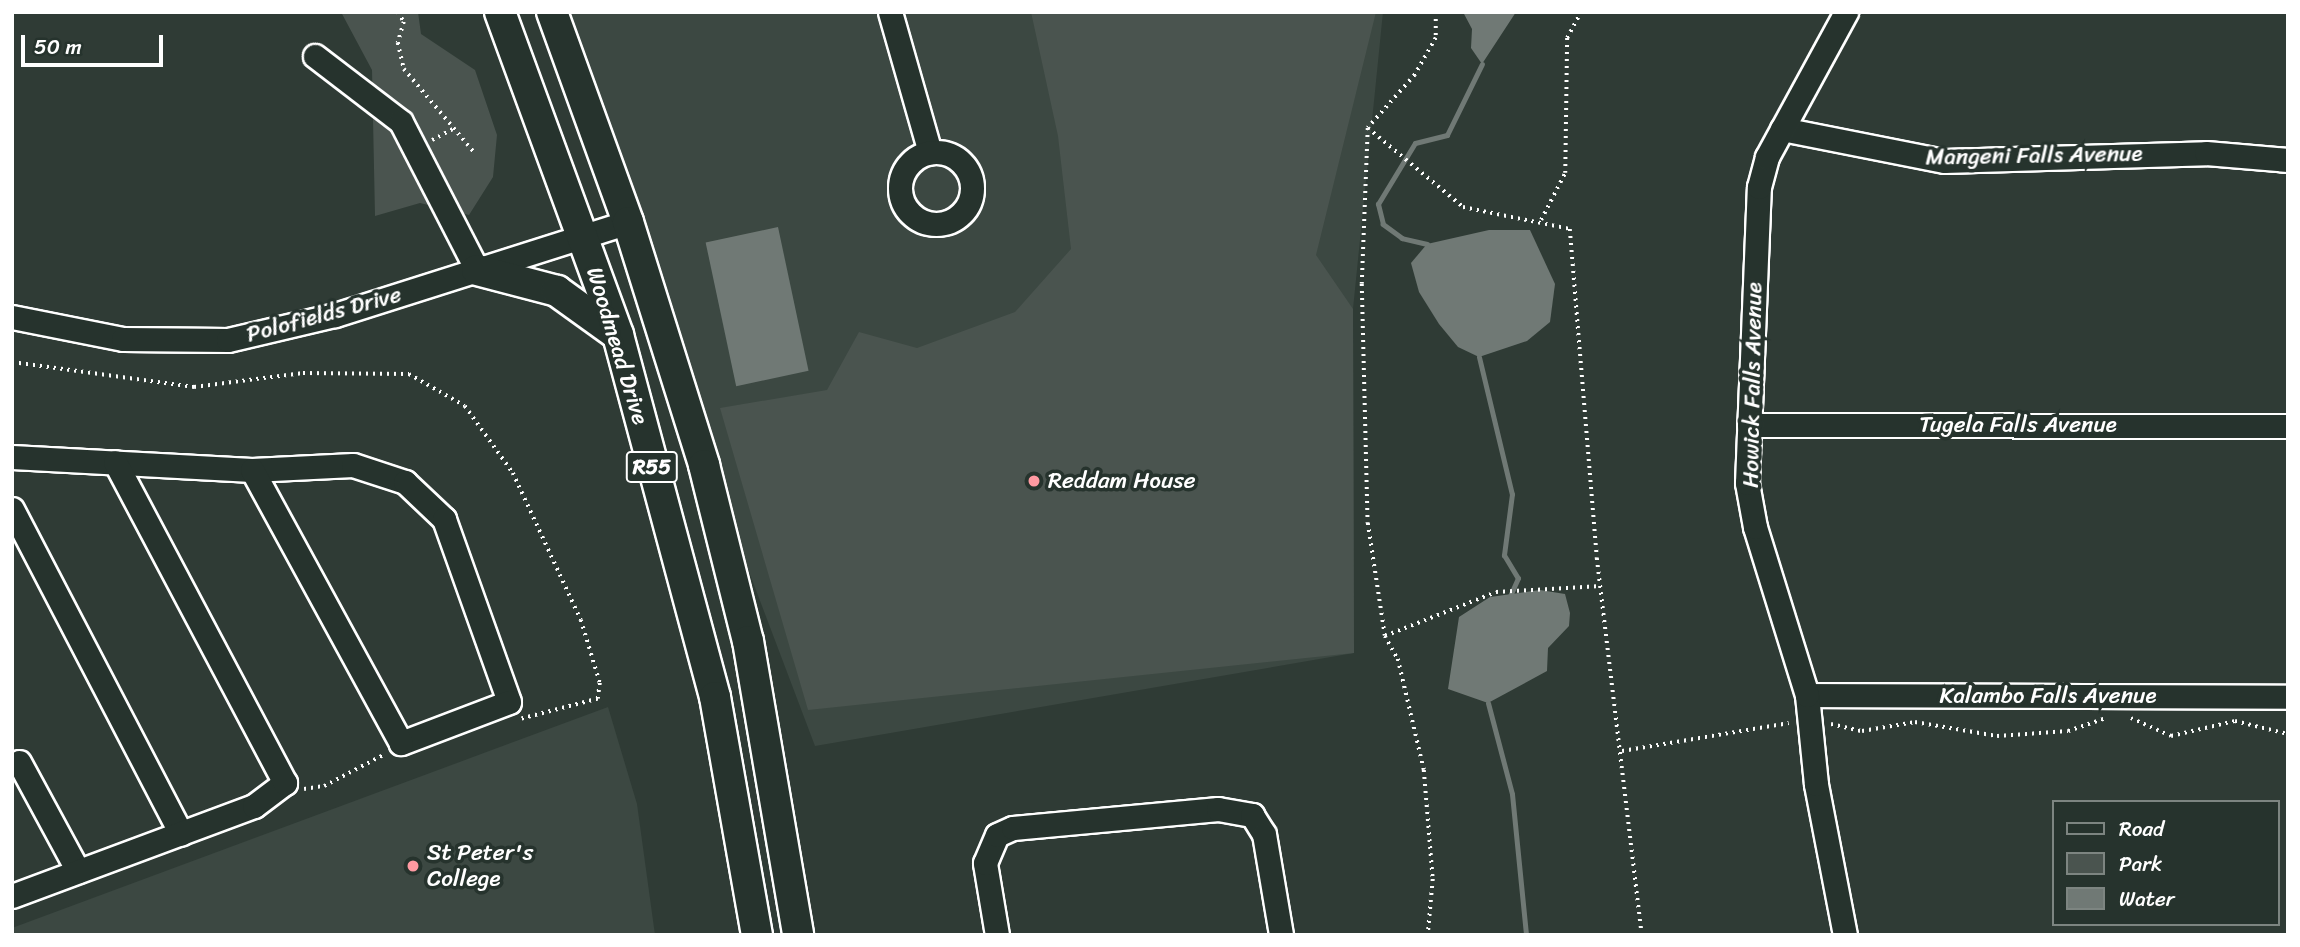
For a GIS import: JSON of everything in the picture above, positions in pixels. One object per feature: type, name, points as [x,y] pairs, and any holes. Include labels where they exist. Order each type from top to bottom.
[{"type":"main road","name":"Woodmead Drive","points":[[500,12],[618,335],[715,697],[757,935]]},
{"type":"main road","name":"Woodmead Drive","points":[[552,12],[628,222],[704,465],[748,640],[798,935]]},
{"type":"main road","points":[[477,270],[557,291],[618,335]]},
{"type":"street","points":[[890,12],[930,152]]},
{"type":"street","name":"Howick Falls Avenue","points":[[1845,935],[1831,883],[1807,695],[1755,527],[1747,483],[1759,187],[1782,129],[1846,12]]},
{"type":"street","points":[[315,56],[401,122],[477,270]]},
{"type":"street","name":"Mangeni Falls Avenue","points":[[1782,129],[1944,161],[2206,153],[2288,160]]},
{"type":"street","name":"Polofields Drive","points":[[12,317],[123,339],[228,341],[477,270],[628,222]]},
{"type":"street","name":"Tugela Falls Avenue","points":[[1749,425],[2288,426]]},
{"type":"street","points":[[12,457],[252,470],[353,465],[405,482],[444,519],[508,688],[509,702],[401,743],[252,470]]},
{"type":"street","points":[[12,896],[254,806],[285,783],[115,462]]},
{"type":"street","points":[[12,509],[181,834]]},
{"type":"street","name":"Kalambo Falls Avenue","points":[[1807,695],[2288,697]]},
{"type":"street","points":[[19,762],[78,871]]},
{"type":"street","points":[[997,935],[985,863],[998,835],[1013,828],[1218,809],[1252,815],[1264,834],[1281,935]]},
{"type":"path","points":[[398,12],[404,22],[398,43],[404,69],[474,152]]},
{"type":"path","points":[[1428,935],[1433,880],[1424,770],[1398,659],[1385,636],[1368,523],[1362,284],[1368,128],[1415,75],[1436,38],[1436,12]]},
{"type":"path","points":[[1541,221],[1565,173],[1567,38],[1581,12]]},
{"type":"path","points":[[1368,128],[1463,207],[1570,229],[1601,586],[1642,935]]},
{"type":"path","points":[[12,362],[194,387],[303,373],[409,374],[465,406],[513,472],[581,620],[600,683],[598,699],[565,711],[523,719],[482,712]]},
{"type":"path","points":[[1385,636],[1499,591],[1526,585],[1601,586]]},
{"type":"path","points":[[1622,751],[1810,720],[1862,732],[1915,722],[1997,736],[2068,732],[2119,712],[2171,736],[2235,721],[2288,734]]},
{"type":"path","points":[[285,783],[324,786],[401,743]]},
{"type":"shaded area","name":"Reddam House","points":[[537,12],[1383,12],[1353,309],[1354,653],[815,746]]},
{"type":"shaded area","name":"St Peter's College","points":[[608,707],[637,804],[655,935],[12,935],[12,928]]},
{"type":"green space","points":[[341,12],[418,12],[421,34],[475,70],[497,135],[493,177],[469,215],[420,203],[375,216],[372,70]]},
{"type":"green space","name":"Reddam House","points":[[1031,12],[1376,12],[1316,255],[1353,309],[1354,653],[808,710],[720,408],[827,390],[859,332],[917,348],[1015,312],[1071,249],[1058,136]]},
{"type":"water","points":[[1463,12],[1516,12],[1482,64],[1471,48],[1472,29]]},
{"type":"water","points":[[778,227],[809,371],[736,386],[706,242]]},
{"type":"water","points":[[1489,230],[1530,230],[1555,284],[1550,322],[1527,341],[1479,357],[1458,347],[1439,324],[1419,292],[1411,263],[1427,244]]},
{"type":"water","points":[[1540,590],[1565,594],[1570,613],[1569,626],[1548,648],[1547,671],[1488,703],[1448,689],[1459,617],[1490,597]]},
{"type":"waterway","points":[[1427,244],[1402,238],[1383,224],[1378,204],[1415,143],[1447,135],[1482,64]]},
{"type":"waterway","points":[[1479,357],[1512,494],[1504,555],[1518,578],[1510,596]]},
{"type":"waterway","points":[[1488,703],[1512,794],[1526,935]]},
{"type":"place","name":"Reddam House","points":[[1034,481]]},
{"type":"place","name":"St Peter's College","points":[[413,866]]}]
